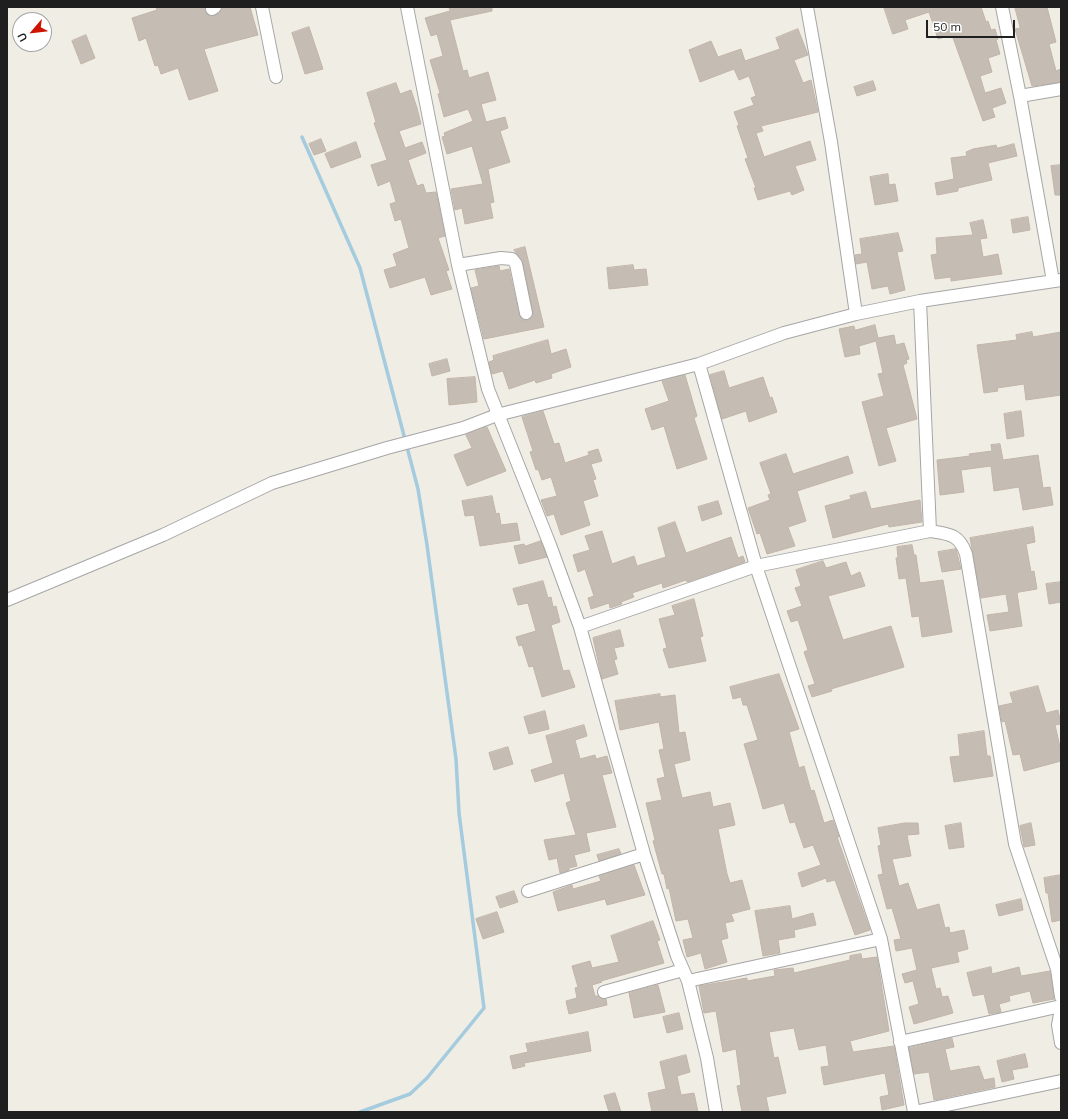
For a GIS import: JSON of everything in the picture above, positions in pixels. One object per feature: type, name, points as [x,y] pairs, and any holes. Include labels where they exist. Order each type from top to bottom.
[{"type":"street","points":[[262,7],[276,77]]},
{"type":"street","points":[[407,7],[458,265],[488,389],[497,415],[550,545],[580,627],[644,854],[685,976],[707,1058],[716,1112]]},
{"type":"street","points":[[807,7],[831,142],[856,314]]},
{"type":"street","points":[[7,600],[163,535],[272,483],[387,448],[463,428],[497,415],[699,364],[784,333],[856,314],[920,301],[1057,281],[1002,7]]},
{"type":"street","points":[[1020,96],[1061,89]]},
{"type":"street","points":[[458,265],[501,258],[512,258],[516,264],[526,313]]},
{"type":"street","points":[[920,301],[930,531]]},
{"type":"street","points":[[699,364],[756,566],[881,938],[914,1112],[1061,1081]]},
{"type":"street","points":[[580,627],[756,566],[930,531],[952,535],[962,545],[966,554],[1015,844],[1057,969],[1061,997]]},
{"type":"street","points":[[528,891],[644,854]]},
{"type":"street","points":[[604,992],[881,938]]},
{"type":"street","points":[[900,1042],[1061,1006]]},
{"type":"street","points":[[1061,1009],[1058,1025],[1061,1043]]},
{"type":"building","points":[[156,7],[205,7],[206,13],[212,16],[219,13],[222,7],[250,7],[258,35],[204,49],[218,91],[189,100],[178,68],[161,74],[158,65],[155,66],[146,38],[139,41],[132,18],[157,10]]},
{"type":"building","points":[[449,7],[492,7],[492,11],[450,20],[463,71],[467,70],[469,78],[488,72],[496,100],[481,104],[486,122],[505,117],[508,128],[500,131],[510,162],[488,169],[494,202],[490,203],[493,218],[465,224],[462,208],[455,210],[451,189],[483,184],[472,146],[447,154],[442,137],[445,136],[444,133],[473,121],[468,109],[444,117],[438,94],[440,93],[430,60],[443,56],[437,34],[431,36],[425,18],[450,11]]},
{"type":"building","points":[[884,7],[981,7],[986,22],[988,21],[991,30],[995,29],[1000,54],[988,58],[992,72],[980,76],[985,93],[1001,88],[1006,103],[992,108],[995,117],[983,121],[952,35],[938,39],[929,12],[905,20],[908,29],[893,34]]},
{"type":"building","points":[[1015,7],[1047,7],[1056,42],[1049,44],[1056,71],[1061,69],[1061,82],[1032,86],[1015,29],[1020,28]]},
{"type":"building","points":[[309,27],[323,69],[305,74],[292,33]]},
{"type":"building","points":[[798,29],[808,55],[794,60],[803,83],[811,80],[818,112],[761,126],[763,131],[756,133],[764,157],[810,141],[816,160],[795,166],[804,190],[792,195],[790,191],[758,200],[754,188],[756,188],[745,159],[748,158],[737,126],[739,125],[734,112],[754,105],[751,98],[756,96],[749,76],[739,80],[734,69],[700,82],[689,50],[711,41],[718,57],[741,49],[745,61],[780,49],[776,38]]},
{"type":"building","points":[[86,35],[95,58],[81,64],[72,41]]},
{"type":"building","points":[[873,81],[876,90],[857,96],[854,87]]},
{"type":"building","points":[[396,83],[400,94],[411,90],[417,108],[421,124],[399,131],[405,148],[422,142],[426,153],[408,160],[417,186],[423,184],[426,193],[436,192],[445,236],[438,238],[449,270],[446,271],[452,289],[431,295],[425,277],[390,288],[384,270],[397,266],[393,254],[409,248],[401,219],[395,221],[390,204],[396,202],[390,181],[378,186],[371,165],[387,160],[374,123],[376,122],[367,93]]},
{"type":"building","points":[[321,139],[326,151],[314,155],[309,144]]},
{"type":"building","points":[[356,142],[361,157],[331,168],[325,154]]},
{"type":"building","points":[[1014,144],[1017,156],[988,163],[992,180],[958,188],[958,191],[937,195],[935,183],[954,179],[951,158],[967,156],[966,152],[973,149],[996,145],[997,148]]},
{"type":"building","points":[[1061,165],[1061,195],[1055,195],[1051,166]]},
{"type":"building","points":[[888,174],[889,185],[895,184],[898,201],[875,205],[870,177]]},
{"type":"building","points":[[1028,217],[1030,230],[1013,233],[1011,220]]},
{"type":"building","points":[[983,220],[987,238],[980,239],[983,257],[998,254],[1002,274],[951,281],[951,277],[935,279],[931,255],[937,254],[936,238],[973,235],[970,223]]},
{"type":"building","points":[[898,233],[903,251],[897,252],[905,290],[890,294],[888,286],[872,289],[867,262],[856,264],[855,255],[862,254],[860,239]]},
{"type":"building","points":[[525,247],[544,327],[484,339],[471,288],[479,286],[475,270],[499,266],[500,271],[509,269],[519,315],[523,320],[528,320],[533,316],[533,312],[523,262],[514,250]]},
{"type":"building","points":[[633,265],[634,270],[646,269],[648,285],[609,289],[607,268]]},
{"type":"building","points":[[875,325],[878,338],[894,335],[896,345],[904,343],[909,359],[906,360],[907,363],[903,365],[917,419],[886,428],[896,461],[879,466],[862,402],[884,396],[878,374],[883,373],[876,341],[859,346],[860,354],[845,357],[839,329],[854,326],[855,330]]},
{"type":"building","points":[[1032,332],[1033,337],[1061,332],[1061,395],[1026,400],[1024,384],[997,388],[998,391],[984,393],[977,345],[1017,340],[1016,335]]},
{"type":"building","points":[[548,340],[551,354],[566,349],[571,367],[551,374],[552,378],[536,383],[535,380],[509,389],[503,371],[492,374],[489,362],[494,360],[493,356]]},
{"type":"building","points":[[447,359],[450,371],[432,376],[429,364]]},
{"type":"building","points":[[724,371],[729,388],[763,377],[770,398],[772,397],[777,412],[749,422],[746,411],[722,419],[710,375]]},
{"type":"building","points":[[685,375],[697,416],[694,418],[707,459],[677,469],[664,426],[652,430],[645,409],[669,401],[662,381]]},
{"type":"building","points":[[475,377],[477,402],[449,405],[447,379]]},
{"type":"building","points":[[543,411],[554,444],[559,443],[565,463],[589,455],[588,452],[598,449],[602,461],[591,464],[596,479],[593,480],[598,496],[583,501],[590,525],[561,535],[554,514],[547,516],[541,500],[557,496],[551,477],[542,480],[538,469],[536,470],[530,452],[533,451],[522,417]]},
{"type":"building","points":[[1021,411],[1024,436],[1007,439],[1004,414]]},
{"type":"building","points":[[487,427],[506,471],[467,486],[454,455],[472,448],[466,435]]},
{"type":"building","points":[[1000,444],[1003,460],[1038,455],[1043,488],[1050,487],[1053,505],[1023,510],[1019,487],[994,491],[991,466],[961,470],[964,492],[940,495],[937,460],[970,456],[969,454],[992,451],[991,445]]},
{"type":"building","points":[[786,454],[793,474],[848,456],[853,473],[797,491],[806,521],[788,527],[795,546],[767,554],[760,533],[757,534],[748,508],[770,500],[768,495],[771,494],[760,463]]},
{"type":"building","points":[[866,492],[871,509],[920,500],[922,522],[889,527],[888,524],[833,538],[825,506],[851,499],[850,496]]},
{"type":"building","points":[[492,496],[496,514],[499,513],[501,525],[517,523],[520,540],[480,546],[474,515],[465,516],[462,501]]},
{"type":"building","points":[[718,501],[722,514],[702,521],[698,507]]},
{"type":"building","points":[[675,522],[686,553],[731,537],[738,558],[743,556],[745,562],[687,582],[686,580],[663,588],[662,583],[632,593],[634,597],[621,602],[622,604],[610,608],[609,603],[591,609],[588,598],[594,596],[585,569],[578,572],[573,555],[590,550],[585,536],[602,531],[612,564],[634,556],[637,566],[666,557],[658,528]]},
{"type":"building","points":[[1033,527],[1035,542],[1026,544],[1031,572],[1034,571],[1037,589],[1017,593],[1022,626],[990,631],[987,615],[1009,612],[1006,594],[981,598],[970,538]]},
{"type":"building","points":[[541,541],[547,557],[519,564],[514,546],[524,544],[525,546]]},
{"type":"building","points":[[912,545],[914,555],[916,555],[920,583],[943,580],[952,632],[922,637],[919,616],[912,617],[906,578],[899,579],[896,558],[898,558],[897,547]]},
{"type":"building","points":[[956,549],[961,569],[942,572],[938,552]]},
{"type":"building","points":[[823,561],[826,568],[846,562],[851,576],[860,572],[865,586],[828,596],[843,640],[891,626],[904,667],[831,689],[832,691],[812,697],[808,686],[815,684],[804,652],[808,650],[798,620],[791,622],[787,611],[802,606],[795,588],[801,586],[796,570]]},
{"type":"building","points":[[543,581],[548,598],[551,597],[553,607],[556,606],[560,622],[551,625],[563,671],[569,670],[575,687],[542,697],[533,666],[529,667],[522,645],[519,646],[516,637],[536,631],[528,603],[518,605],[513,589]]},
{"type":"building","points":[[1061,582],[1061,602],[1049,604],[1046,584]]},
{"type":"building","points":[[694,599],[703,636],[700,637],[706,661],[669,668],[663,649],[667,648],[659,619],[675,615],[672,606]]},
{"type":"building","points":[[620,630],[624,646],[614,648],[617,659],[614,660],[618,674],[602,679],[593,638]]},
{"type":"building","points":[[779,674],[799,729],[789,732],[799,768],[804,766],[811,791],[814,790],[824,823],[833,820],[839,837],[837,837],[870,930],[855,935],[835,880],[827,882],[826,878],[802,887],[798,873],[821,865],[813,845],[804,848],[795,822],[790,823],[784,803],[763,809],[744,744],[758,740],[747,705],[743,705],[741,697],[733,699],[730,687]]},
{"type":"building","points":[[1038,686],[1046,713],[1058,710],[1061,724],[1055,725],[1061,751],[1061,761],[1024,771],[1020,754],[1013,755],[1005,721],[1002,722],[999,706],[1013,703],[1010,693]]},
{"type":"building","points":[[660,694],[660,697],[675,695],[679,733],[685,732],[690,760],[674,764],[682,798],[710,792],[713,807],[730,803],[735,825],[718,829],[730,883],[742,880],[750,909],[731,914],[734,921],[725,923],[728,938],[721,940],[727,962],[705,969],[701,953],[687,957],[683,940],[693,938],[688,919],[676,921],[669,888],[667,889],[664,874],[662,874],[653,841],[655,840],[646,803],[662,800],[657,779],[665,777],[659,750],[664,749],[659,722],[620,730],[615,701]]},
{"type":"building","points":[[545,711],[549,729],[529,734],[524,717]]},
{"type":"building","points":[[584,725],[587,736],[575,740],[580,759],[595,755],[596,759],[607,756],[612,773],[602,775],[616,827],[586,833],[590,851],[574,855],[577,866],[560,873],[557,858],[549,860],[544,840],[576,835],[566,803],[571,801],[564,773],[535,782],[531,770],[553,763],[546,736]]},
{"type":"building","points":[[984,731],[987,756],[990,756],[993,776],[954,782],[950,757],[960,756],[958,735]]},
{"type":"building","points":[[508,747],[513,764],[494,770],[489,753]]},
{"type":"building","points":[[905,823],[918,823],[919,834],[907,835],[911,856],[892,859],[899,886],[908,883],[917,910],[939,904],[945,928],[949,927],[950,933],[964,930],[968,949],[957,952],[959,962],[931,968],[936,989],[940,988],[942,997],[948,996],[953,1013],[914,1024],[909,1007],[919,1004],[913,981],[905,983],[902,974],[917,970],[912,948],[896,951],[894,940],[901,939],[892,908],[887,909],[878,875],[883,874],[878,846],[881,845],[878,828]]},
{"type":"building","points":[[961,823],[964,847],[949,849],[945,826]]},
{"type":"building","points":[[1031,823],[1035,845],[1024,847],[1020,826]]},
{"type":"building","points":[[619,849],[621,854],[599,861],[597,855]]},
{"type":"building","points":[[634,865],[645,895],[607,905],[605,899],[558,911],[553,892],[572,885],[573,889],[601,881],[599,876]]},
{"type":"building","points":[[1061,875],[1061,920],[1052,922],[1048,893],[1046,893],[1044,878]]},
{"type":"building","points":[[514,891],[518,902],[500,908],[496,897]]},
{"type":"building","points":[[1021,899],[1023,910],[999,916],[996,905]]},
{"type":"building","points":[[790,906],[792,919],[813,913],[816,925],[794,930],[795,937],[778,940],[780,953],[763,956],[755,911]]},
{"type":"building","points":[[497,912],[504,932],[483,939],[476,919]]},
{"type":"building","points":[[653,921],[660,940],[657,941],[664,963],[592,985],[595,996],[606,999],[607,1005],[569,1014],[566,1001],[577,998],[575,988],[578,987],[572,966],[590,961],[592,968],[619,962],[611,936]]},
{"type":"building","points":[[861,954],[862,959],[877,957],[889,1031],[850,1041],[853,1052],[894,1046],[904,1105],[882,1110],[880,1097],[889,1095],[885,1073],[824,1085],[821,1067],[829,1066],[826,1045],[799,1050],[794,1028],[769,1032],[774,1058],[778,1057],[786,1093],[766,1097],[769,1112],[742,1112],[737,1086],[741,1085],[736,1049],[723,1052],[716,1011],[704,1013],[699,986],[747,978],[747,981],[775,976],[774,970],[793,968],[794,973],[850,960],[850,956]]},
{"type":"building","points":[[991,967],[992,974],[1019,967],[1021,976],[1050,971],[1054,999],[1033,1003],[1030,991],[1009,996],[1010,1001],[999,1004],[1001,1012],[989,1014],[984,994],[973,996],[967,973]]},
{"type":"building","points":[[658,985],[665,1012],[634,1018],[629,993]]},
{"type":"building","points":[[679,1013],[683,1029],[667,1033],[663,1017]]},
{"type":"building","points":[[588,1032],[591,1051],[524,1063],[525,1066],[513,1069],[510,1056],[528,1052],[526,1044]]},
{"type":"building","points":[[952,1038],[954,1047],[945,1049],[950,1071],[979,1066],[984,1080],[994,1078],[995,1087],[934,1100],[929,1072],[914,1074],[909,1048]]},
{"type":"building","points":[[1025,1054],[1028,1067],[1012,1070],[1014,1079],[1002,1082],[997,1061]]},
{"type":"building","points":[[686,1055],[690,1072],[677,1076],[681,1095],[694,1093],[698,1112],[652,1112],[648,1093],[666,1089],[660,1062]]},
{"type":"building","points":[[615,1093],[621,1112],[609,1112],[604,1096]]},
{"type":"waterway","points":[[302,137],[360,268],[418,489],[456,759],[459,813],[484,1008],[427,1078],[410,1094],[360,1112]]}]
